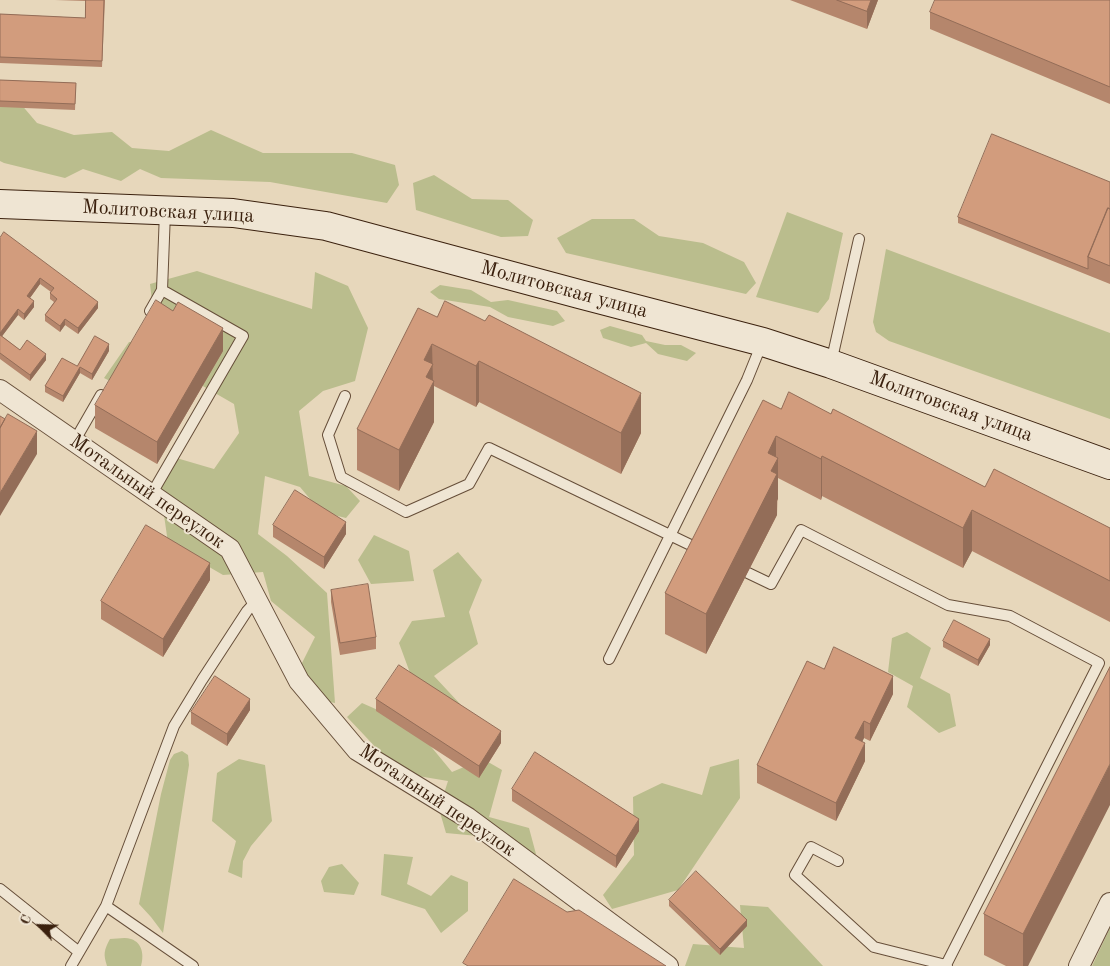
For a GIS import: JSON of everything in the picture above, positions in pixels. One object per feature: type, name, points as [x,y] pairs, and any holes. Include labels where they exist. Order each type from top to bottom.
[{"type":"street","name":"Молитовская улица","points":[[0,204],[233,213],[326,226],[763,342],[831,364],[1110,465]]},
{"type":"street","name":"Мотальный переулок","points":[[0,390],[230,549],[299,681],[357,750],[468,818],[668,966]]},
{"type":"street","points":[[1080,966],[1110,902]]},
{"type":"lane","points":[[147,316],[162,290],[165,210]]},
{"type":"lane","points":[[831,364],[859,239]]},
{"type":"lane","points":[[152,495],[243,336],[162,290]]},
{"type":"lane","points":[[610,659],[747,380],[763,342]]},
{"type":"lane","points":[[74,442],[108,383]]},
{"type":"lane","points":[[345,396],[328,435],[341,478],[406,512],[469,484],[489,448],[706,553]]},
{"type":"lane","points":[[748,573],[771,584],[801,530],[948,605],[1010,616],[1100,663],[1075,723],[947,966],[874,947],[795,875],[811,847],[838,861]]},
{"type":"lane","points":[[71,966],[106,906],[174,726],[247,611],[257,600]]},
{"type":"lane","points":[[0,889],[79,952]]},
{"type":"lane","points":[[106,906],[193,966]]},
{"type":"green space","points":[[0,101],[20,103],[37,123],[74,135],[112,132],[132,148],[169,151],[211,130],[263,153],[352,153],[395,165],[399,185],[387,203],[270,182],[161,178],[140,169],[121,181],[83,169],[65,178],[0,161]]},
{"type":"green space","points":[[434,175],[472,199],[508,200],[533,220],[528,236],[501,237],[416,210],[413,183]]},
{"type":"green space","points":[[787,212],[843,233],[829,299],[818,313],[756,297]]},
{"type":"green space","points":[[592,219],[634,219],[659,236],[703,243],[744,262],[756,283],[746,294],[566,253],[557,238]]},
{"type":"green space","points":[[886,249],[1110,333],[1110,419],[889,341],[876,332],[873,322]]},
{"type":"green space","points":[[197,271],[312,309],[315,272],[348,286],[368,328],[355,381],[323,391],[299,411],[309,476],[346,486],[360,501],[346,518],[321,512],[300,487],[265,476],[258,534],[287,556],[327,593],[335,703],[304,697],[302,663],[315,637],[271,601],[263,572],[223,575],[168,543],[158,473],[173,457],[214,469],[239,433],[234,404],[182,374],[120,386],[104,378],[129,342],[166,344],[152,301],[150,284]]},
{"type":"green space","points":[[440,285],[471,290],[491,302],[508,300],[557,311],[565,321],[553,326],[508,317],[490,307],[439,299],[430,292]]},
{"type":"green space","points":[[610,326],[642,335],[646,341],[665,345],[681,345],[696,353],[687,361],[658,354],[646,343],[631,347],[603,338],[600,330]]},
{"type":"green space","points":[[374,535],[409,551],[414,581],[371,584],[358,560]]},
{"type":"green space","points":[[458,552],[482,580],[469,612],[478,644],[434,676],[461,705],[420,700],[399,643],[412,621],[445,617],[433,570]]},
{"type":"green space","points":[[907,632],[931,648],[920,678],[950,694],[956,726],[939,733],[907,707],[913,686],[888,672],[892,638]]},
{"type":"green space","points":[[362,703],[414,726],[452,772],[483,759],[502,770],[489,817],[529,828],[536,854],[505,858],[478,836],[446,833],[439,809],[448,781],[400,773],[347,717]]},
{"type":"green space","points":[[182,751],[188,755],[189,765],[163,933],[139,904],[161,794],[170,760],[174,754]]},
{"type":"green space","points":[[239,759],[265,765],[272,821],[251,846],[243,861],[242,878],[228,872],[236,841],[212,821],[217,773]]},
{"type":"green space","points":[[739,759],[740,798],[678,890],[612,909],[603,895],[634,855],[633,797],[662,783],[702,795],[710,767]]},
{"type":"green space","points":[[384,854],[413,857],[407,884],[431,896],[451,875],[468,882],[468,911],[441,933],[425,909],[381,895]]},
{"type":"green space","points":[[342,864],[359,883],[354,895],[324,892],[321,881],[329,867]]},
{"type":"green space","points":[[740,905],[768,907],[823,966],[685,966],[693,944],[744,948]]},
{"type":"green space","points":[[1110,928],[1110,966],[1092,966]]},
{"type":"green space","points":[[129,938],[135,941],[142,950],[141,966],[107,966],[105,952],[110,939]]},
{"type":"building","points":[[86,0],[104,0],[102,61],[0,57],[0,14],[85,18]]},
{"type":"building","points":[[837,0],[871,0],[867,11]]},
{"type":"building","points":[[935,0],[1110,0],[1110,87],[930,12]]},
{"type":"building","points":[[0,80],[76,83],[75,104],[0,101]]},
{"type":"building","points":[[992,134],[1110,182],[1110,209],[1108,208],[1088,257],[1088,269],[958,217]]},
{"type":"building","points":[[1108,208],[1110,209],[1110,266],[1088,257]]},
{"type":"building","points":[[4,232],[98,302],[78,328],[65,319],[60,326],[45,315],[57,299],[50,293],[54,288],[40,278],[27,296],[34,301],[24,314],[18,309],[0,333],[0,238]]},
{"type":"building","points":[[156,300],[173,311],[178,302],[223,328],[157,442],[95,405]]},
{"type":"building","points":[[445,301],[485,321],[489,315],[641,393],[621,433],[479,361],[476,366],[432,344],[424,360],[433,364],[426,377],[434,381],[399,450],[357,429],[418,308],[437,317]]},
{"type":"building","points":[[0,335],[20,350],[27,340],[46,354],[30,375],[0,353]]},
{"type":"building","points":[[95,336],[109,344],[92,374],[80,367],[63,396],[45,386],[62,358],[77,366]]},
{"type":"building","points":[[789,392],[831,414],[833,409],[985,487],[994,469],[1110,528],[1110,581],[972,510],[963,528],[822,456],[821,459],[776,436],[768,453],[778,458],[771,471],[777,474],[706,614],[665,593],[763,400],[781,409]]},
{"type":"building","points":[[8,414],[37,431],[0,493],[0,428]]},
{"type":"building","points":[[0,416],[5,419],[0,428]]},
{"type":"building","points":[[295,490],[346,522],[324,557],[273,525]]},
{"type":"building","points":[[146,525],[210,563],[163,639],[101,601]]},
{"type":"building","points":[[368,584],[376,637],[340,643],[331,590]]},
{"type":"building","points":[[954,620],[990,639],[978,660],[943,641]]},
{"type":"building","points":[[834,647],[893,676],[870,724],[864,721],[855,738],[865,743],[836,803],[757,765],[807,661],[824,669]]},
{"type":"building","points":[[399,665],[501,731],[479,766],[376,699]]},
{"type":"building","points":[[1110,667],[1110,764],[1023,934],[984,914]]},
{"type":"building","points":[[215,676],[250,699],[227,734],[191,712]]},
{"type":"building","points":[[535,752],[639,819],[616,856],[512,789]]},
{"type":"building","points":[[696,871],[747,920],[720,949],[669,900]]},
{"type":"building","points":[[514,879],[567,912],[579,910],[666,966],[468,966],[463,963]]}]
